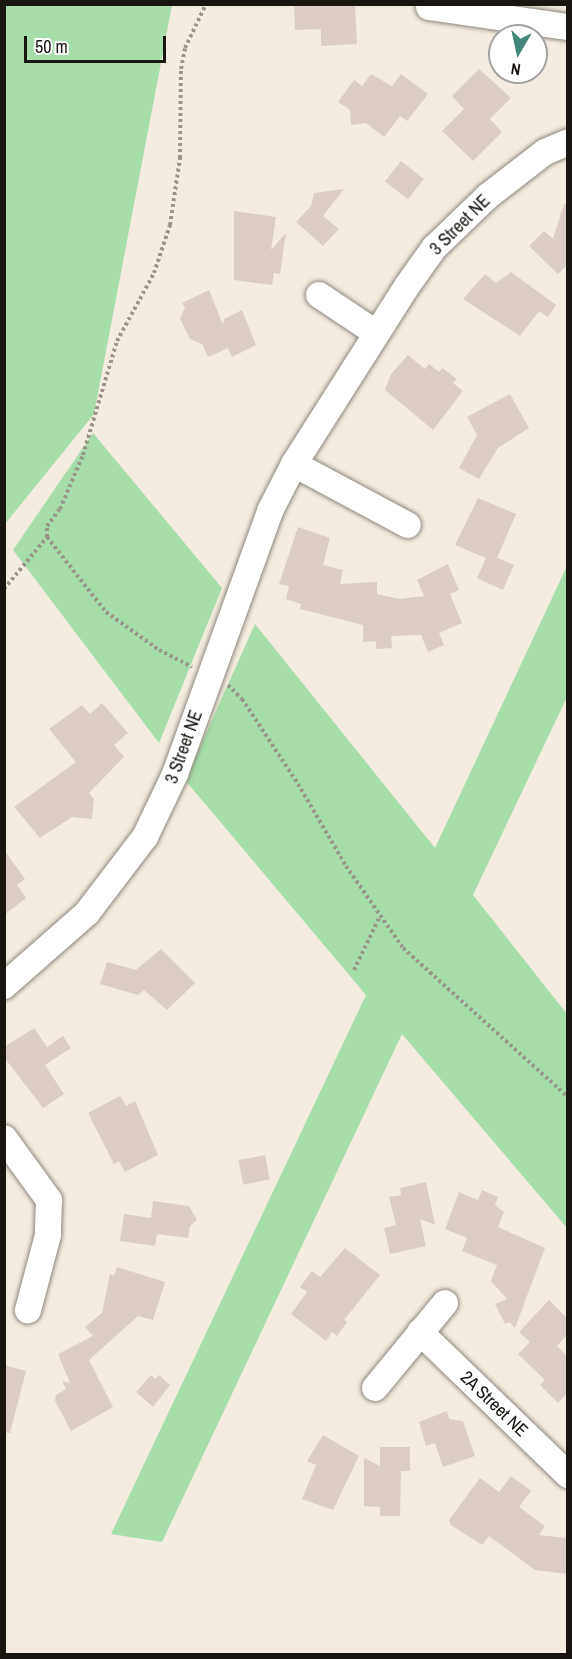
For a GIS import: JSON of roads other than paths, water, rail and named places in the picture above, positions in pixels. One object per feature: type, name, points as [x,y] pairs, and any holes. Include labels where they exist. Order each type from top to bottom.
[{"type":"street","points":[[429,7],[567,27]]},
{"type":"street","name":"3 Street NE","points":[[4,986],[94,906],[125,868],[157,816],[270,510],[294,464],[376,333],[442,241],[488,196],[545,152],[567,142]]},
{"type":"street","points":[[319,295],[376,333]]},
{"type":"street","points":[[294,464],[408,525]]},
{"type":"street","points":[[4,1138],[49,1200],[48,1235],[28,1310]]},
{"type":"street","points":[[375,1388],[445,1303]]},
{"type":"street","name":"2A Street NE","points":[[420,1332],[567,1475]]}]
